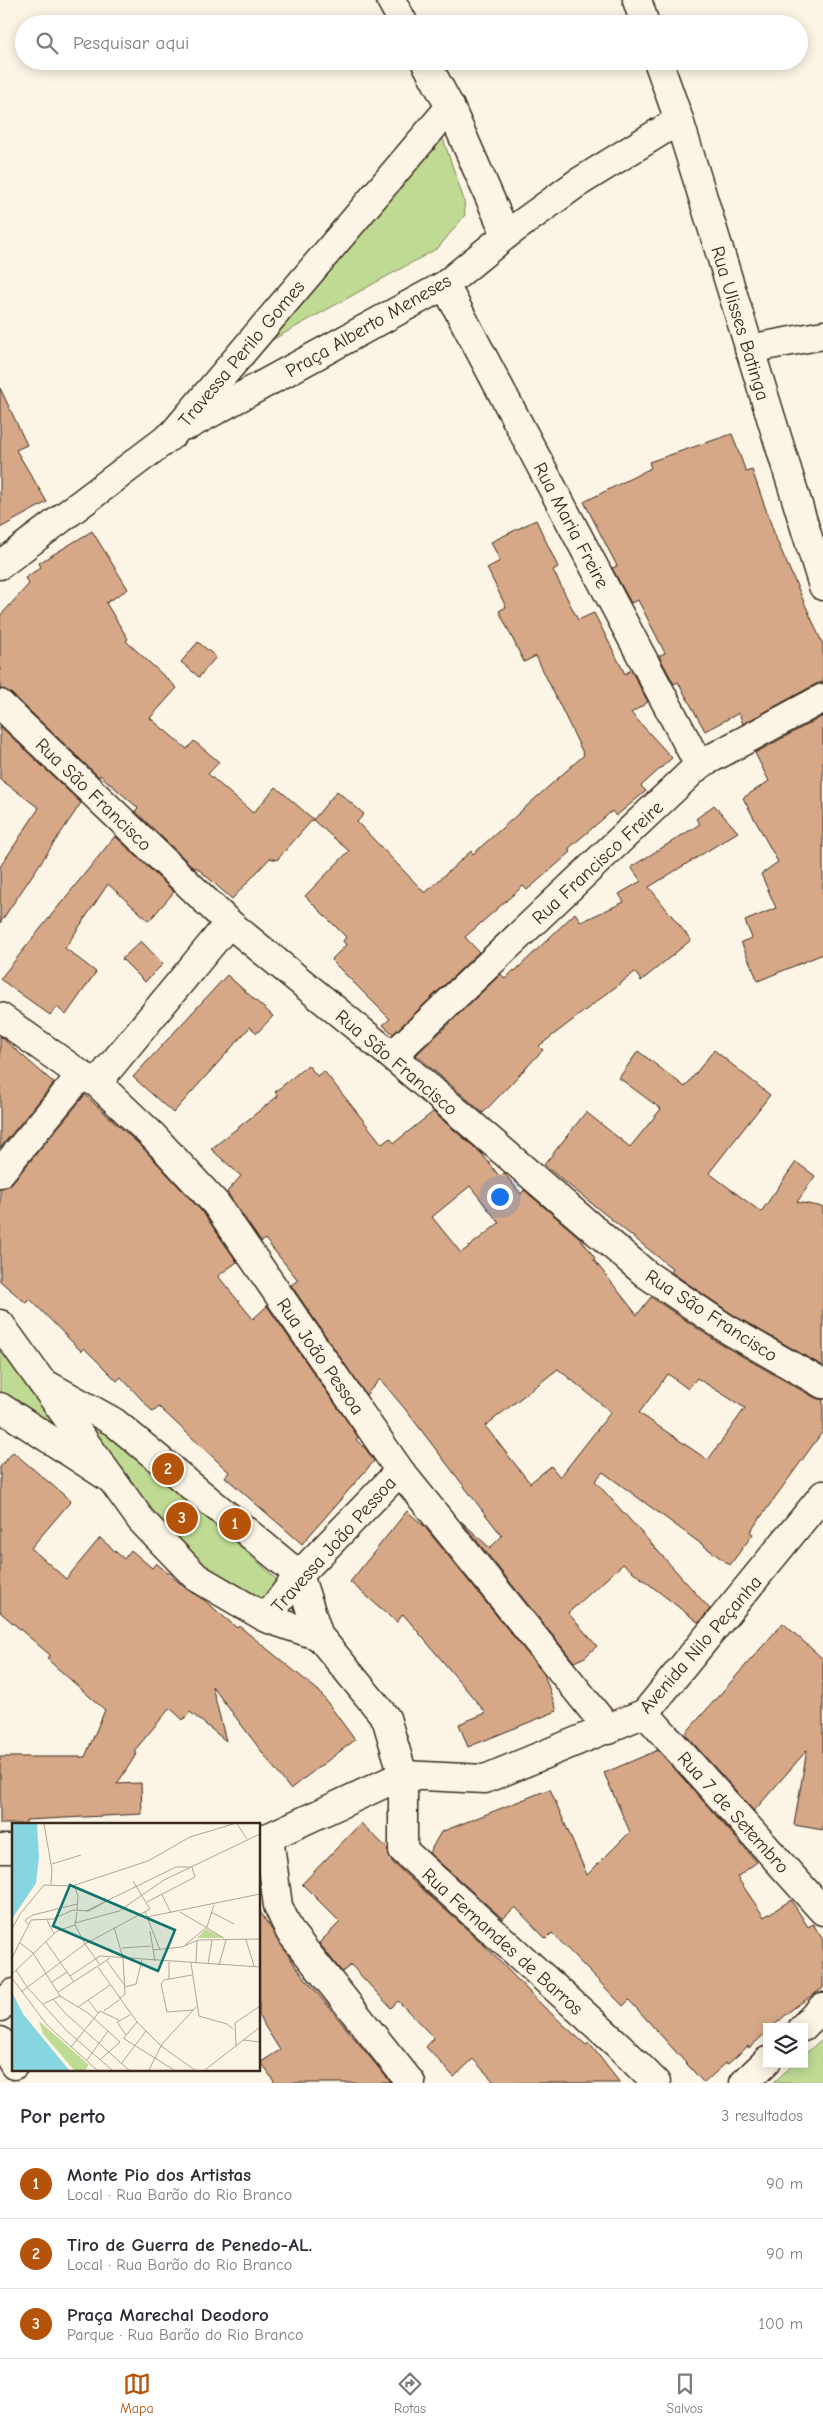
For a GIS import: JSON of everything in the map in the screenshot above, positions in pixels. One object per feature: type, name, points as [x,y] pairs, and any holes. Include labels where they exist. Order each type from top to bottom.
[{"type":"street","points":[[391,0],[399,15]]},
{"type":"street","points":[[637,0],[642,15]]},
{"type":"street","points":[[430,70],[450,107],[506,235]]},
{"type":"street","name":"Rua Ulisses Batinga","points":[[661,70],[823,586]]},
{"type":"street","name":"Travessa Perilo Gomes","points":[[0,565],[173,434],[450,107]]},
{"type":"street","name":"Praça Alberto Meneses","points":[[173,434],[445,285],[506,235],[576,184],[678,120]]},
{"type":"street","name":"Rua Maria Freire","points":[[445,285],[699,765]]},
{"type":"street","points":[[749,349],[823,335]]},
{"type":"street","name":"Rua Francisco Freire","points":[[392,1056],[699,765],[823,698]]},
{"type":"street","name":"Rua São Francisco","points":[[0,704],[229,923],[392,1056],[646,1274],[727,1329],[823,1384]]},
{"type":"street","points":[[0,1173],[89,1079],[229,923]]},
{"type":"street","name":"Rua João Pessoa","points":[[0,1016],[89,1079],[153,1136],[216,1204],[400,1471],[609,1730]]},
{"type":"street","points":[[0,1324],[141,1520],[196,1576],[266,1618],[319,1636]]},
{"type":"street","points":[[42,1382],[114,1422],[299,1575],[319,1636]]},
{"type":"street","points":[[0,1407],[111,1479]]},
{"type":"street","name":"Travessa João Pessoa","points":[[266,1618],[299,1575],[400,1471]]},
{"type":"street","name":"Avenida Nilo Peçanha","points":[[403,1775],[484,1779],[609,1730],[645,1713],[823,1495]]},
{"type":"street","name":"Rua Fernandes de Barros","points":[[319,1636],[386,1718],[403,1775],[403,1850],[616,2044],[656,2083]]},
{"type":"street","name":"Rua 7 de Setembro","points":[[645,1713],[823,1911]]},
{"type":"street","points":[[403,1775],[264,1838],[278,1906],[290,1932],[411,2083]]},
{"type":"street","points":[[0,2007],[12,1994]]},
{"type":"street","points":[[806,2023],[823,2007]]},
{"type":"street","points":[[0,2041],[12,2062]]},
{"type":"street","points":[[744,2083],[763,2065]]},
{"type":"street","points":[[16,2070],[22,2083]]},
{"type":"green space","points":[[438,124],[464,200],[465,215],[438,248],[218,370]]},
{"type":"green space","points":[[0,1346],[68,1432],[65,1442],[0,1401]]},
{"type":"green space","points":[[87,1416],[238,1544],[288,1590],[272,1608],[194,1562],[135,1492],[82,1421]]},
{"type":"green space","points":[[823,2038],[823,2083],[773,2083],[790,2068],[808,2068],[808,2051]]},
{"type":"building","points":[[0,388],[27,445],[16,450],[47,502],[0,528]]},
{"type":"building","points":[[732,434],[746,472],[752,470],[777,541],[823,645],[823,682],[743,724],[739,713],[705,731],[678,682],[674,684],[659,656],[665,653],[638,600],[631,603],[612,568],[617,566],[584,502],[651,468],[649,462]]},
{"type":"building","points":[[536,520],[558,567],[553,570],[578,620],[594,613],[625,674],[631,670],[648,702],[631,713],[672,758],[641,786],[646,791],[616,816],[612,811],[568,849],[571,852],[527,890],[523,886],[465,937],[479,952],[393,1034],[383,1025],[390,1019],[331,960],[346,945],[343,941],[346,937],[305,896],[349,851],[313,820],[337,791],[364,814],[357,822],[425,893],[471,851],[473,854],[584,755],[536,656],[524,662],[499,611],[506,607],[487,568],[500,561],[491,542]]},
{"type":"building","points":[[92,531],[128,589],[106,603],[128,639],[126,641],[177,688],[150,718],[187,749],[194,741],[219,762],[208,774],[253,813],[276,787],[313,819],[277,860],[270,858],[232,899],[196,867],[195,869],[135,811],[138,808],[100,775],[99,777],[11,693],[0,689],[0,616],[29,584],[25,578],[41,567],[39,563]]},
{"type":"building","points":[[198,642],[216,657],[199,677],[181,662]]},
{"type":"building","points":[[823,716],[823,954],[758,981],[741,942],[752,938],[745,921],[776,908],[761,874],[778,862],[743,798],[769,781],[755,753]]},
{"type":"building","points":[[0,726],[81,803],[0,923],[0,867],[39,808],[0,779]]},
{"type":"building","points":[[714,805],[738,832],[649,887],[691,940],[641,981],[635,972],[539,1046],[543,1050],[483,1113],[416,1055],[501,974],[505,979],[515,971],[575,913],[581,922],[624,902],[619,894],[641,881],[631,867],[700,824],[696,819]]},
{"type":"building","points":[[115,836],[174,892],[149,921],[108,884],[65,948],[96,972],[66,1015],[57,1007],[50,1015],[0,979]]},
{"type":"building","points":[[141,941],[163,964],[145,982],[122,959]]},
{"type":"building","points":[[227,975],[273,1016],[257,1033],[250,1027],[173,1113],[133,1077]]},
{"type":"building","points":[[0,1036],[54,1083],[0,1148]]},
{"type":"building","points":[[714,1050],[770,1095],[709,1173],[761,1212],[796,1162],[815,1176],[797,1202],[823,1207],[823,1366],[735,1316],[671,1272],[673,1269],[544,1165],[586,1112],[630,1147],[661,1109],[619,1078],[638,1051],[685,1087]]},
{"type":"building","points":[[308,1065],[317,1076],[324,1071],[382,1144],[390,1138],[394,1143],[433,1112],[481,1153],[500,1177],[504,1173],[521,1194],[524,1190],[580,1238],[595,1258],[594,1260],[637,1315],[651,1297],[719,1343],[815,1398],[823,1400],[823,1431],[750,1532],[753,1534],[730,1565],[603,1472],[595,1481],[710,1609],[699,1623],[623,1564],[568,1613],[597,1646],[585,1657],[574,1662],[461,1521],[490,1548],[502,1536],[380,1379],[366,1395],[291,1285],[298,1280],[265,1239],[261,1242],[227,1192],[241,1176],[211,1149],[278,1096],[275,1092]],"holes":[[[470,1186],[499,1223],[461,1253],[432,1217]],[[558,1369],[611,1412],[560,1477],[551,1466],[530,1483],[485,1426]],[[668,1374],[688,1389],[697,1378],[745,1408],[708,1460],[639,1413]]]},
{"type":"building","points":[[85,1095],[142,1147],[204,1214],[237,1262],[218,1276],[253,1319],[267,1306],[358,1437],[356,1440],[365,1448],[374,1461],[302,1544],[225,1477],[229,1472],[159,1407],[153,1412],[121,1377],[117,1381],[84,1348],[81,1351],[30,1299],[26,1303],[0,1281],[0,1188],[12,1183]]},
{"type":"building","points":[[13,1452],[71,1501],[31,1548],[66,1579],[100,1538],[124,1559],[131,1550],[152,1568],[156,1563],[237,1628],[239,1626],[319,1691],[355,1740],[290,1789],[212,1686],[226,1741],[190,1712],[183,1720],[170,1708],[134,1751],[137,1753],[117,1784],[141,1783],[142,1814],[26,1820],[26,1823],[0,1824],[0,1757],[85,1757],[105,1710],[47,1659],[50,1655],[0,1612],[0,1467]]},
{"type":"building","points":[[407,1511],[424,1526],[544,1674],[557,1711],[468,1747],[459,1724],[486,1713],[403,1614],[397,1622],[350,1582]]},
{"type":"building","points":[[783,1623],[823,1659],[823,1830],[794,1825],[807,1750],[754,1811],[685,1734]]},
{"type":"building","points":[[658,1750],[757,1862],[737,1877],[764,1917],[791,1900],[808,1927],[813,1924],[823,1940],[823,1988],[795,2007],[777,2023],[763,2023],[763,2036],[728,2064],[726,2063],[704,2083],[629,2000],[623,2006],[552,1933],[546,1939],[515,1907],[503,1919],[429,1853],[441,1832],[550,1789],[587,1875],[630,1832],[604,1773]]},
{"type":"building","points":[[361,1823],[387,1848],[392,1862],[480,1941],[544,2007],[586,2045],[589,2043],[620,2083],[495,2083],[473,2059],[454,2077],[426,2047],[434,2038],[398,2001],[391,2008],[351,1965],[342,1972],[319,1943],[340,1922],[302,1884]]},
{"type":"building","points":[[260,1912],[296,1967],[391,2083],[275,2083],[261,2062],[280,2050],[260,2019]]},
{"type":"place","name":"Tiro de Guerra de Penedo-AL.","points":[[168,1469]]},
{"type":"place","name":"Praça Marechal Deodoro","points":[[182,1518]]},
{"type":"place","name":"Monte Pio dos Artistas","points":[[235,1524]]}]
